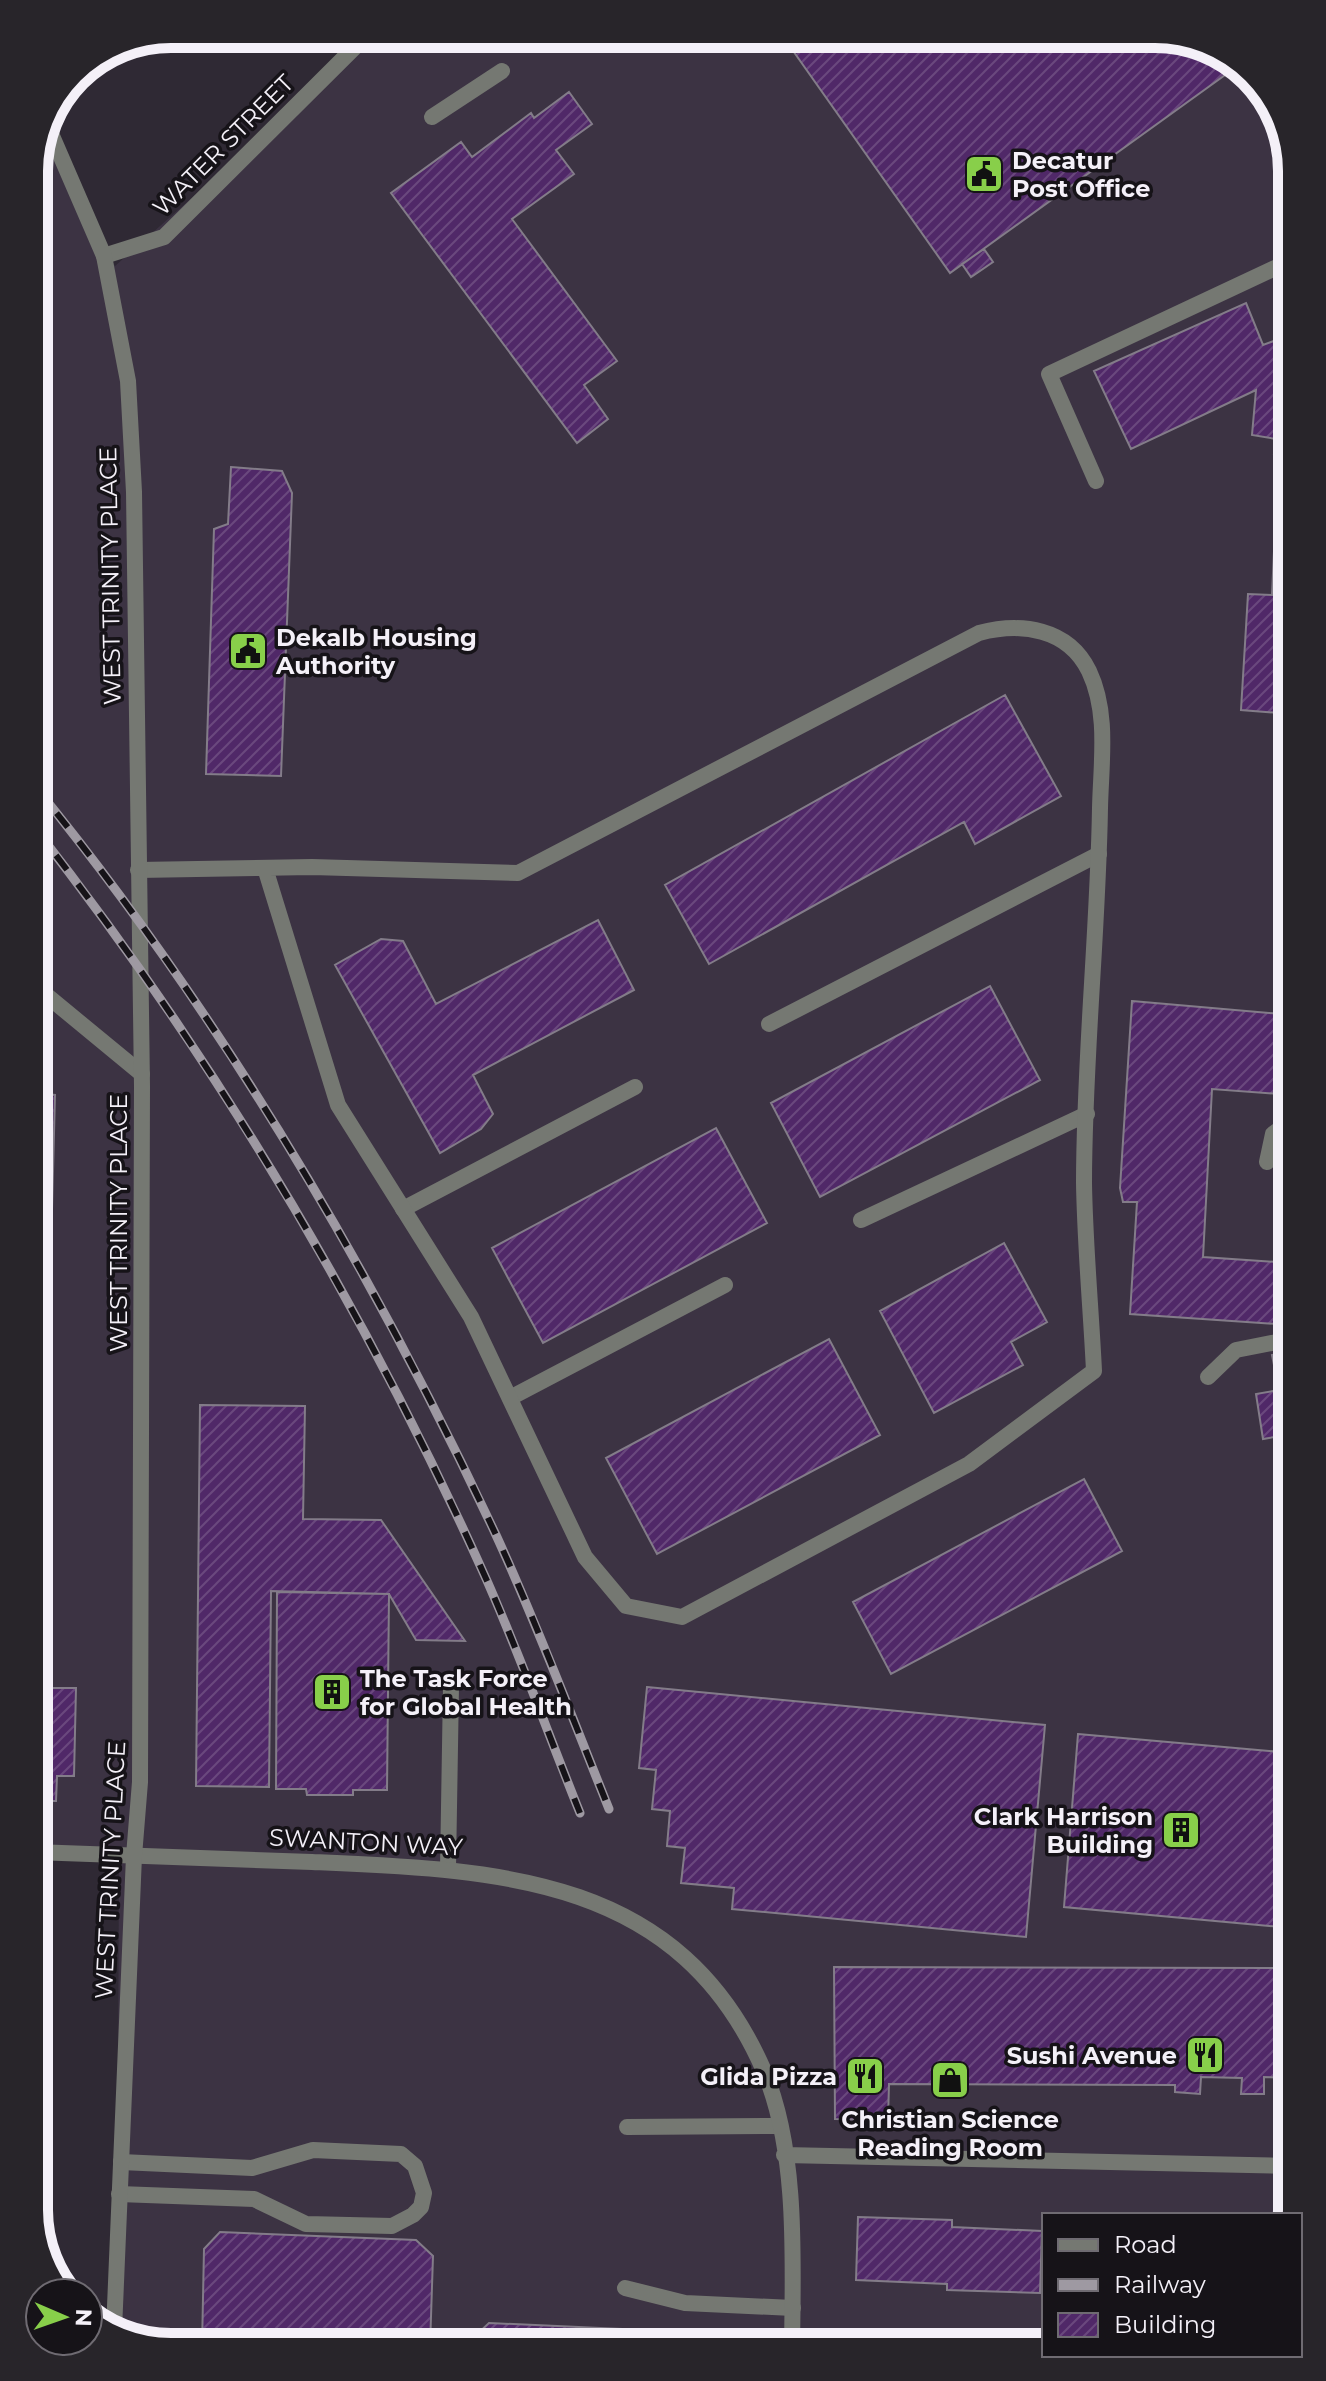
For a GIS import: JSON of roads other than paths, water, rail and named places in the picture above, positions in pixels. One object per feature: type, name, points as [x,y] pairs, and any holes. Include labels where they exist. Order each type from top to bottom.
[{"type":"street","name":"WATER STREET","points":[[104,256],[164,237],[354,48]]},
{"type":"street","points":[[432,117],[502,71]]},
{"type":"street","name":"WEST TRINITY PLACE","points":[[53,137],[104,256],[128,381],[134,492],[142,1074],[140,1782],[134,1856],[114,2319]]},
{"type":"street","points":[[1096,481],[1049,374],[1278,267]]},
{"type":"street","points":[[138,870],[265,868],[518,873],[979,633],[1020,626],[1045,632],[1071,646],[1088,669],[1102,706],[1099,854],[1084,1183],[1094,1371],[969,1464],[682,1617],[626,1606],[585,1557],[471,1317],[338,1105],[265,868]]},
{"type":"street","points":[[769,1024],[1099,854]]},
{"type":"street","points":[[48,997],[142,1074]]},
{"type":"street","points":[[403,1209],[635,1087]]},
{"type":"street","points":[[861,1220],[1087,1114]]},
{"type":"street","points":[[1267,1162],[1273,1134],[1278,1130]]},
{"type":"street","points":[[510,1398],[725,1285]]},
{"type":"street","points":[[1208,1377],[1236,1350],[1278,1342]]},
{"type":"street","points":[[448,1868],[451,1686]]},
{"type":"street","name":"SWANTON WAY","points":[[48,1853],[448,1868],[572,1892],[631,1919],[691,1962],[727,2007],[764,2072],[784,2155],[793,2255],[792,2333]]},
{"type":"street","points":[[627,2127],[779,2126]]},
{"type":"street","points":[[119,2194],[254,2199],[306,2224],[392,2226],[421,2207],[424,2193],[415,2166],[401,2154],[313,2150],[252,2168],[121,2162]]},
{"type":"street","points":[[784,2155],[1278,2166]]},
{"type":"street","points":[[625,2288],[685,2303],[793,2308]]},
{"type":"railway","points":[[48,803],[167,961],[229,1052],[344,1241],[398,1338],[496,1535],[609,1809]]},
{"type":"railway","points":[[48,845],[101,915],[226,1097],[339,1287],[392,1384],[488,1583],[580,1813]]},
{"type":"place","name":"Decatur Post Office","points":[[984,174]]},
{"type":"place","name":"Dekalb Housing Authority","points":[[248,651]]},
{"type":"place","name":"The Task Force for Global Health","points":[[332,1692]]},
{"type":"place","name":"Clark Harrison Building","points":[[1181,1830]]},
{"type":"place","name":"Sushi Avenue","points":[[1205,2055]]},
{"type":"place","name":"Glida Pizza","points":[[865,2076]]},
{"type":"place","name":"Christian Science Reading Room","points":[[950,2080]]}]
